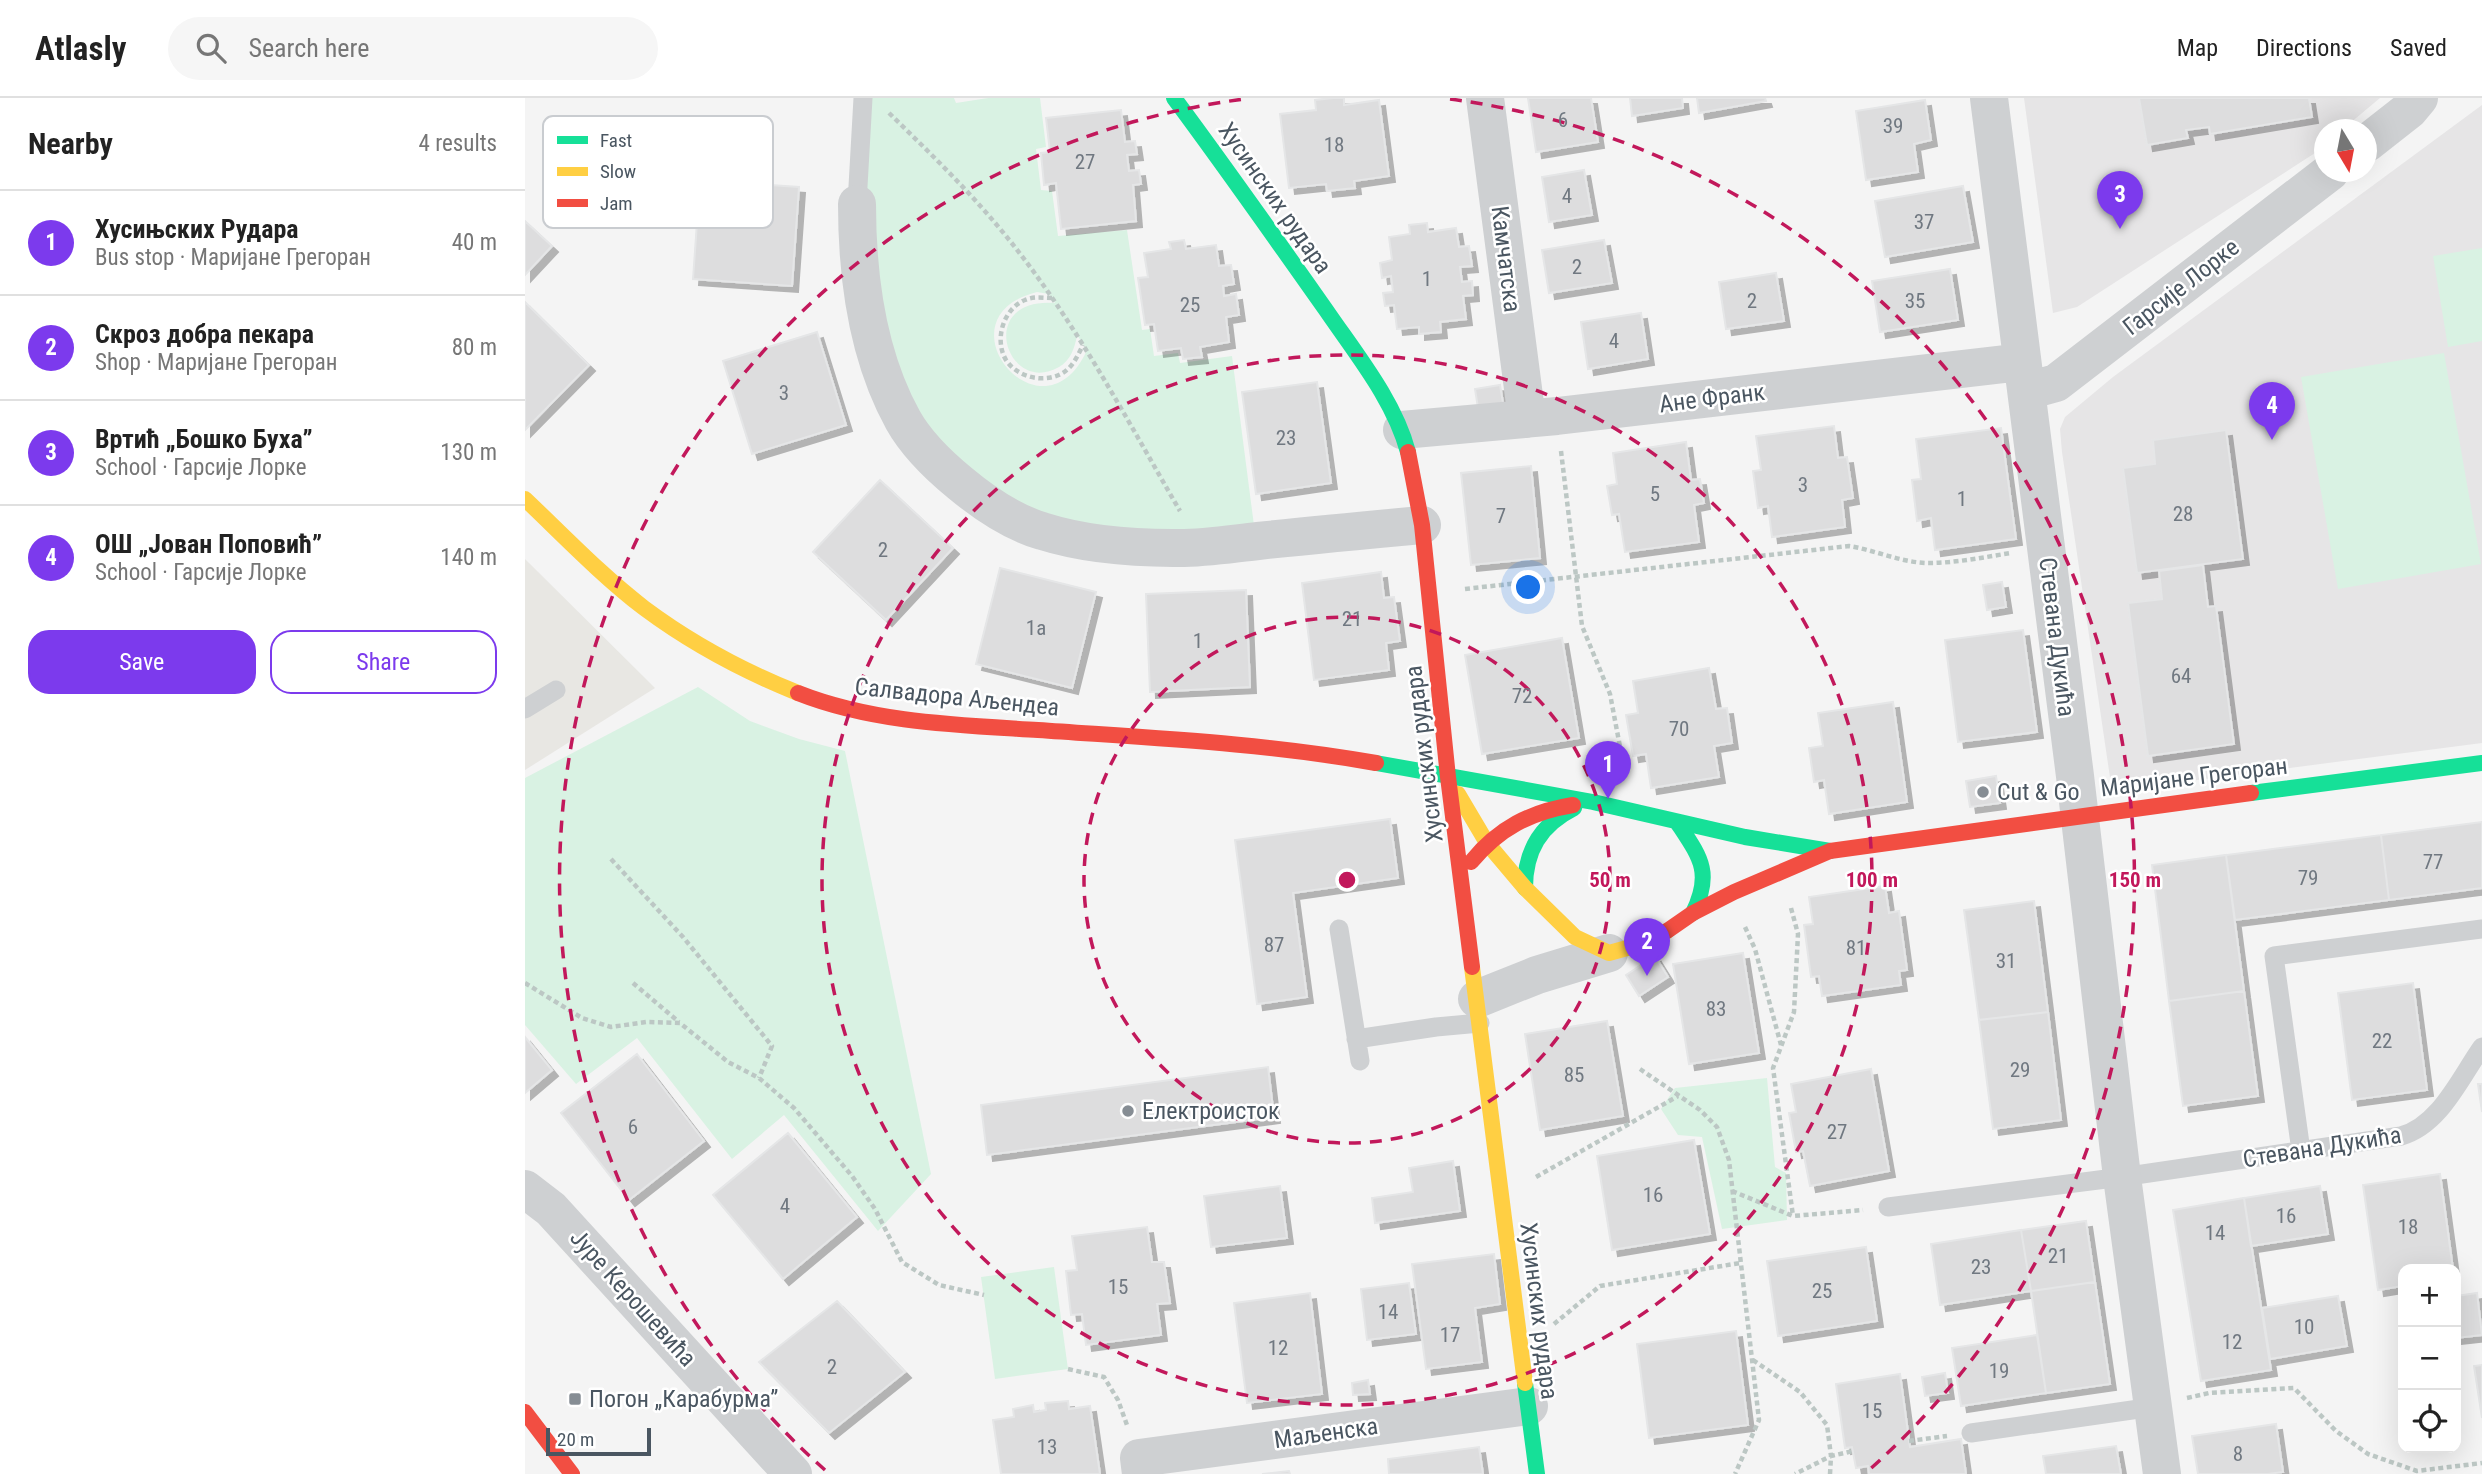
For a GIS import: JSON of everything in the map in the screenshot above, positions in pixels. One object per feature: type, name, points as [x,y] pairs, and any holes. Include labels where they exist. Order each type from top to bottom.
[{"type":"street","name":"Хусинских рудара","points":[[1174,98],[1238,183],[1364,366],[1393,411],[1402,430],[1412,467],[1422,525],[1448,777],[1537,1474]]},
{"type":"street","name":"Камчатска","points":[[1485,98],[1542,418]]},
{"type":"street","name":"Стевана Дукића","points":[[1989,98],[2122,1177],[2162,1474]]},
{"type":"street","points":[[2377,135],[2420,98]]},
{"type":"street","name":"Гарсије Лорке","points":[[2024,376],[2056,383],[2317,182]]},
{"type":"street","points":[[857,204],[857,254],[865,305],[877,354],[903,420],[920,445],[945,471],[995,509],[1042,531],[1103,544],[1139,547],[1200,547],[1422,525]]},
{"type":"street","name":"Ане Франк","points":[[1402,430],[2024,376]]},
{"type":"street","name":"Салвадора Аљендеа","points":[[525,499],[599,570],[643,607],[684,636],[755,676],[821,702],[852,710],[947,724],[1253,745],[1399,766],[1448,777]]},
{"type":"street","name":"Маријане Грегоран","points":[[1609,953],[1639,945],[1729,894],[1830,851],[2079,815],[2482,763]]},
{"type":"street","points":[[1448,777],[1487,843],[1525,888],[1575,937],[1609,953]]},
{"type":"street","name":"Маријане Грегоран","points":[[1448,777],[1593,802],[1745,837],[1830,851]]},
{"type":"street","points":[[1462,874],[1487,843],[1509,824],[1529,814],[1555,807],[1593,802]]},
{"type":"street","points":[[1525,888],[1529,851],[1542,831],[1560,815],[1593,802]]},
{"type":"street","points":[[1677,822],[1701,860],[1705,873],[1702,897],[1693,914]]},
{"type":"street","points":[[1478,1011],[1537,975],[1609,953]]},
{"type":"street","name":"Јуре Керошевића","points":[[525,1189],[551,1209],[793,1474]]},
{"type":"street","name":"Маљенска","points":[[1140,1466],[1529,1406]]},
{"type":"street","points":[[525,1412],[572,1474]]},
{"type":"lane","points":[[857,204],[863,98]]},
{"type":"lane","points":[[525,709],[556,690]]},
{"type":"lane","points":[[1339,929],[1360,1061]]},
{"type":"lane","points":[[2301,1151],[2274,956],[2482,929]]},
{"type":"lane","points":[[1356,1039],[1436,1027],[1478,1011]]},
{"type":"lane","name":"Стевана Дукића","points":[[1888,1208],[2401,1136],[2421,1128],[2440,1107],[2482,1047]]},
{"type":"lane","points":[[1971,1433],[2153,1406]]},
{"type":"path","points":[[883,107],[937,159],[997,225],[1052,298],[1083,344],[1200,547]]},
{"type":"path","points":[[1052,298],[1037,297],[1025,300],[1007,315],[1000,338],[1008,363],[1028,377],[1056,375],[1067,370],[1083,344]]},
{"type":"path","points":[[1542,418],[1582,626],[1610,694],[1632,812]]},
{"type":"path","points":[[1430,593],[1849,546],[1871,549],[1909,561],[1929,563],[2046,549]]},
{"type":"path","points":[[611,859],[691,946],[772,1046],[759,1078]]},
{"type":"path","points":[[1782,871],[1798,933],[1794,1012],[1773,1068],[1793,1216]]},
{"type":"path","points":[[1729,894],[1755,949],[1781,1046]]},
{"type":"path","points":[[525,983],[582,1018],[611,1027],[646,1022],[680,1023]]},
{"type":"path","points":[[632,983],[728,1062],[759,1078],[794,1108],[852,1176],[875,1209],[902,1262],[939,1285],[983,1294]]},
{"type":"path","points":[[1640,1069],[1700,1110],[1717,1127],[1729,1160],[1759,1420],[1735,1474]]},
{"type":"path","points":[[1502,1197],[1678,1096]]},
{"type":"path","points":[[1733,1191],[1793,1216],[1888,1208]]},
{"type":"path","points":[[1521,1351],[1600,1286],[1740,1263]]},
{"type":"path","points":[[1752,1359],[1800,1392],[1827,1426],[1831,1474]]},
{"type":"path","points":[[1068,1369],[1104,1377],[1118,1400],[1140,1466]]},
{"type":"path","points":[[2153,1406],[2209,1392],[2294,1388],[2336,1431],[2368,1454],[2417,1471],[2482,1463]]},
{"type":"path","points":[[1909,1441],[1971,1433]]},
{"type":"path","points":[[1795,1474],[1831,1455],[1853,1451]]},
{"type":"shaded area","points":[[2024,98],[2380,98],[2355,119],[2314,119],[2314,154],[2077,307],[2053,313]]},
{"type":"shaded area","points":[[2482,105],[2482,743],[2112,791],[2062,452],[2060,429],[2065,417],[2113,377]]},
{"type":"shaded area","points":[[525,559],[655,688],[525,770]]},
{"type":"green space","points":[[863,98],[954,98],[956,103],[988,98],[1040,98],[1046,147],[1036,149],[1041,190],[1052,191],[1058,236],[1127,230],[1142,330],[1150,329],[1154,356],[1178,353],[1180,363],[1232,356],[1256,541],[1103,544],[945,471],[865,305]],"holes":[[[1037,292],[1049,294],[1055,303],[1030,305],[1014,315],[1007,329],[1007,344],[1014,358],[1025,369],[1041,373],[1059,367],[1069,358],[1077,335],[1087,350],[1068,377],[1046,386],[1025,382],[1007,368],[996,348],[995,326],[1008,306]]]},
{"type":"green space","points":[[2482,248],[2482,341],[2448,347],[2433,256]]},
{"type":"green space","points":[[2444,353],[2481,564],[2338,589],[2301,377]]},
{"type":"green space","points":[[698,687],[750,721],[799,739],[845,751],[931,1174],[878,1231],[784,1115],[732,1159],[637,1038],[576,1084],[525,1025],[525,778]]},
{"type":"green space","points":[[1767,1078],[1775,1167],[1786,1173],[1787,1220],[1722,1229],[1702,1137],[1678,1135],[1661,1109],[1675,1088]]},
{"type":"green space","points":[[1054,1267],[1068,1369],[995,1379],[981,1277]]},
{"type":"building","points":[[1344,98],[1344,105],[1379,100],[1389,176],[1354,181],[1355,188],[1327,191],[1326,184],[1289,188],[1280,114],[1316,110],[1315,100]]},
{"type":"building","points":[[1528,98],[1591,98],[1598,142],[1536,152]]},
{"type":"building","points":[[1630,98],[1682,98],[1683,108],[1632,116]]},
{"type":"building","points":[[1697,98],[1765,98],[1766,101],[1699,113]]},
{"type":"building","points":[[2139,98],[2309,98],[2312,117],[2210,134],[2209,127],[2186,130],[2188,138],[2147,145]]},
{"type":"building","points":[[1925,100],[1931,140],[1914,144],[1918,172],[1866,180],[1856,111]]},
{"type":"building","points":[[1121,110],[1125,142],[1135,141],[1137,154],[1127,155],[1129,171],[1139,170],[1141,184],[1133,185],[1136,221],[1061,229],[1056,183],[1044,185],[1041,153],[1050,152],[1046,118]]},
{"type":"building","points":[[1584,170],[1592,215],[1549,222],[1542,177]]},
{"type":"building","points":[[773,185],[799,187],[792,286],[693,279],[697,228],[773,228]]},
{"type":"building","points":[[1963,186],[1973,242],[1885,257],[1875,201]]},
{"type":"building","points":[[525,221],[552,246],[525,275]]},
{"type":"building","points":[[1427,223],[1428,232],[1456,228],[1459,247],[1469,246],[1472,266],[1460,267],[1462,282],[1472,281],[1473,295],[1463,296],[1466,319],[1440,322],[1441,332],[1419,334],[1419,327],[1397,329],[1394,305],[1385,306],[1383,293],[1393,292],[1391,276],[1382,278],[1380,263],[1392,260],[1389,237],[1410,234],[1409,225]]},
{"type":"building","points":[[1184,240],[1186,249],[1216,245],[1219,266],[1231,265],[1234,284],[1223,286],[1224,296],[1236,294],[1239,315],[1226,317],[1229,342],[1200,347],[1202,357],[1183,359],[1181,348],[1158,351],[1154,324],[1145,325],[1138,278],[1148,277],[1144,253],[1171,249],[1169,242]]},
{"type":"building","points":[[1604,240],[1612,283],[1549,293],[1542,250]]},
{"type":"building","points":[[1950,269],[1958,320],[1880,332],[1872,281]]},
{"type":"building","points":[[1776,273],[1784,321],[1726,329],[1719,282]]},
{"type":"building","points":[[525,302],[589,365],[525,430]]},
{"type":"building","points":[[1641,313],[1648,359],[1588,369],[1581,322]]},
{"type":"building","points":[[817,332],[846,425],[752,454],[723,361]]},
{"type":"building","points":[[1317,382],[1331,483],[1256,494],[1242,392]]},
{"type":"building","points":[[1500,385],[1503,403],[1478,408],[1475,389]]},
{"type":"building","points":[[1834,426],[1838,458],[1847,457],[1853,498],[1842,500],[1845,527],[1772,537],[1768,506],[1758,508],[1753,471],[1761,470],[1756,436]]},
{"type":"building","points":[[2001,428],[2016,539],[1935,550],[1931,518],[1917,521],[1912,480],[1921,479],[1916,439]]},
{"type":"building","points":[[2226,430],[2243,559],[2137,573],[2123,468],[2155,464],[2153,440]]},
{"type":"building","points":[[1686,442],[1691,480],[1700,479],[1704,503],[1694,505],[1699,542],[1625,552],[1619,514],[1612,515],[1607,486],[1617,484],[1613,453]]},
{"type":"building","points":[[1531,466],[1540,558],[1471,565],[1461,473]]},
{"type":"building","points":[[880,480],[953,548],[886,620],[813,552]]},
{"type":"building","points":[[2203,565],[2208,607],[2216,606],[2234,744],[2148,756],[2128,603],[2162,599],[2159,571]]},
{"type":"building","points":[[1000,568],[1096,592],[1072,688],[976,664]]},
{"type":"building","points":[[1381,572],[1384,598],[1394,597],[1400,641],[1386,643],[1389,670],[1314,680],[1302,583]]},
{"type":"building","points":[[2002,582],[2006,607],[1987,610],[1983,585]]},
{"type":"building","points":[[1246,590],[1250,687],[1150,692],[1146,594]]},
{"type":"building","points":[[2023,630],[2037,732],[1958,742],[1945,640]]},
{"type":"building","points":[[1562,638],[1579,738],[1482,754],[1465,655]]},
{"type":"building","points":[[1709,668],[1716,709],[1727,708],[1732,743],[1714,746],[1719,777],[1651,788],[1646,754],[1633,756],[1626,715],[1638,713],[1633,681]]},
{"type":"building","points":[[1893,702],[1907,802],[1829,814],[1824,780],[1814,782],[1809,748],[1823,746],[1818,713]]},
{"type":"building","points":[[1996,776],[2000,803],[1970,807],[1966,781]]},
{"type":"building","points":[[1390,819],[1398,878],[1293,893],[1307,997],[1257,1004],[1235,840]]},
{"type":"building","points":[[2482,822],[2482,888],[2389,900],[2381,835]]},
{"type":"building","points":[[2381,835],[2389,900],[2235,920],[2226,855]]},
{"type":"building","points":[[2226,855],[2244,991],[2169,1001],[2152,865]]},
{"type":"building","points":[[1885,886],[1889,913],[1899,911],[1907,970],[1899,971],[1901,985],[1822,996],[1819,976],[1811,977],[1804,925],[1813,924],[1809,897]]},
{"type":"building","points":[[2034,901],[2048,1012],[1979,1020],[1964,910]]},
{"type":"building","points":[[1743,953],[1759,1053],[1689,1064],[1673,964]]},
{"type":"building","points":[[1655,956],[1668,977],[1639,996],[1626,975]]},
{"type":"building","points":[[2413,983],[2427,1090],[2352,1100],[2338,993]]},
{"type":"building","points":[[2244,991],[2258,1096],[2183,1106],[2169,1001]]},
{"type":"building","points":[[2048,1012],[2061,1120],[1993,1129],[1979,1020]]},
{"type":"building","points":[[1607,1021],[1623,1116],[1540,1130],[1525,1034]]},
{"type":"building","points":[[525,1037],[552,1070],[525,1093]]},
{"type":"building","points":[[637,1054],[704,1141],[629,1200],[561,1113]]},
{"type":"building","name":"Електроисток","points":[[1268,1067],[1274,1117],[987,1155],[981,1105]]},
{"type":"building","points":[[1871,1069],[1889,1171],[1810,1186],[1803,1151],[1796,1152],[1789,1113],[1796,1112],[1791,1084]]},
{"type":"building","points":[[2478,1084],[2482,1084],[2482,1112]]},
{"type":"building","points":[[788,1133],[857,1217],[783,1279],[713,1195]]},
{"type":"building","points":[[1694,1140],[1710,1234],[1612,1250],[1597,1156]]},
{"type":"building","points":[[1453,1161],[1460,1211],[1375,1223],[1372,1198],[1413,1192],[1409,1168]]},
{"type":"building","points":[[2440,1174],[2452,1264],[2398,1264],[2398,1287],[2378,1290],[2363,1185]]},
{"type":"building","points":[[1280,1186],[1287,1238],[1211,1247],[1204,1196]]},
{"type":"building","points":[[2320,1186],[2328,1234],[2251,1246],[2244,1198]]},
{"type":"building","points":[[2244,1198],[2271,1370],[2201,1381],[2173,1210]]},
{"type":"building","points":[[2086,1221],[2095,1282],[2031,1291],[2021,1230]]},
{"type":"building","points":[[1147,1227],[1152,1262],[1164,1262],[1170,1303],[1157,1304],[1161,1335],[1086,1345],[1082,1314],[1071,1315],[1066,1271],[1077,1270],[1072,1236]]},
{"type":"building","points":[[2021,1230],[2031,1291],[1940,1305],[1931,1244]]},
{"type":"building","points":[[1866,1247],[1877,1321],[1778,1336],[1767,1261]]},
{"type":"building","points":[[1494,1254],[1500,1304],[1475,1308],[1482,1362],[1426,1369],[1412,1264]]},
{"type":"building","points":[[2095,1282],[2110,1384],[2046,1393],[2031,1291]]},
{"type":"building","points":[[1409,1283],[1416,1334],[1367,1340],[1361,1289]]},
{"type":"building","points":[[1310,1293],[1322,1394],[1247,1403],[1234,1303]]},
{"type":"building","points":[[2477,1293],[2482,1335],[2461,1337],[2461,1295]]},
{"type":"building","points":[[2338,1296],[2347,1346],[2270,1359],[2262,1308]]},
{"type":"building","points":[[837,1301],[905,1372],[829,1433],[759,1362]]},
{"type":"building","points":[[1736,1331],[1748,1425],[1649,1438],[1637,1344]]},
{"type":"building","points":[[2037,1335],[2046,1393],[1961,1406],[1952,1348]]},
{"type":"building","points":[[2482,1365],[2482,1418],[2474,1366]]},
{"type":"building","points":[[1945,1373],[1948,1393],[1925,1396],[1922,1377]]},
{"type":"building","points":[[1900,1374],[1910,1447],[1961,1439],[1966,1474],[1869,1474],[1868,1466],[1856,1468],[1852,1447],[1845,1448],[1836,1384]]},
{"type":"building","points":[[1368,1380],[1370,1394],[1353,1395],[1352,1383]]},
{"type":"building","points":[[1068,1401],[1069,1409],[1090,1406],[1100,1474],[1001,1474],[993,1420],[1014,1417],[1013,1409],[1033,1405],[1034,1412],[1046,1410],[1045,1403]]},
{"type":"building","points":[[2276,1424],[2283,1472],[2198,1474],[2192,1436]]},
{"type":"building","points":[[2116,1446],[2121,1474],[2046,1474],[2043,1456]]},
{"type":"building","points":[[1479,1447],[1483,1474],[1389,1474],[1388,1459]]},
{"type":"building","points":[[1289,1471],[1290,1474],[1262,1474]]},
{"type":"traffic: fast","points":[[1174,98],[1373,378],[1402,433],[1408,452]]},
{"type":"traffic: fast","points":[[1376,763],[1593,802],[1745,837],[1830,851]]},
{"type":"traffic: fast","points":[[2251,793],[2482,763]]},
{"type":"traffic: fast","points":[[1525,888],[1528,862],[1537,840],[1552,822],[1574,808]]},
{"type":"traffic: fast","points":[[1677,822],[1697,855],[1703,875],[1699,899],[1693,913]]},
{"type":"traffic: fast","points":[[1525,1383],[1537,1474]]},
{"type":"traffic: slow","points":[[525,499],[613,582],[662,621],[718,655],[798,693]]},
{"type":"traffic: slow","points":[[1458,794],[1487,843],[1525,888],[1575,937],[1609,953],[1638,945],[1667,931]]},
{"type":"traffic: slow","points":[[1472,967],[1525,1383]]},
{"type":"traffic: jam","points":[[1408,452],[1422,525],[1448,777],[1472,967]]},
{"type":"traffic: jam","points":[[798,693],[856,711],[916,721],[1207,742],[1376,763]]},
{"type":"traffic: jam","points":[[1667,931],[1693,913],[1734,892],[1830,851],[2251,793]]},
{"type":"traffic: jam","points":[[1471,862],[1493,840],[1516,823],[1543,812],[1573,805]]},
{"type":"traffic: jam","points":[[525,1412],[572,1474]]},
{"type":"place","name":"Вртић „Бошко Буха”","points":[[2120,229]]},
{"type":"place","name":"ОШ „Јован Поповић”","points":[[2272,440]]},
{"type":"place","name":"Cut & Go","points":[[1983,792]]},
{"type":"place","name":"Хусињских Рудара","points":[[1608,799]]},
{"type":"place","name":"Скроз добра пекара","points":[[1647,976]]},
{"type":"place","name":"Електроисток","points":[[1128,1111]]},
{"type":"place","name":"Погон „Карабурма”","points":[[575,1399]]}]
